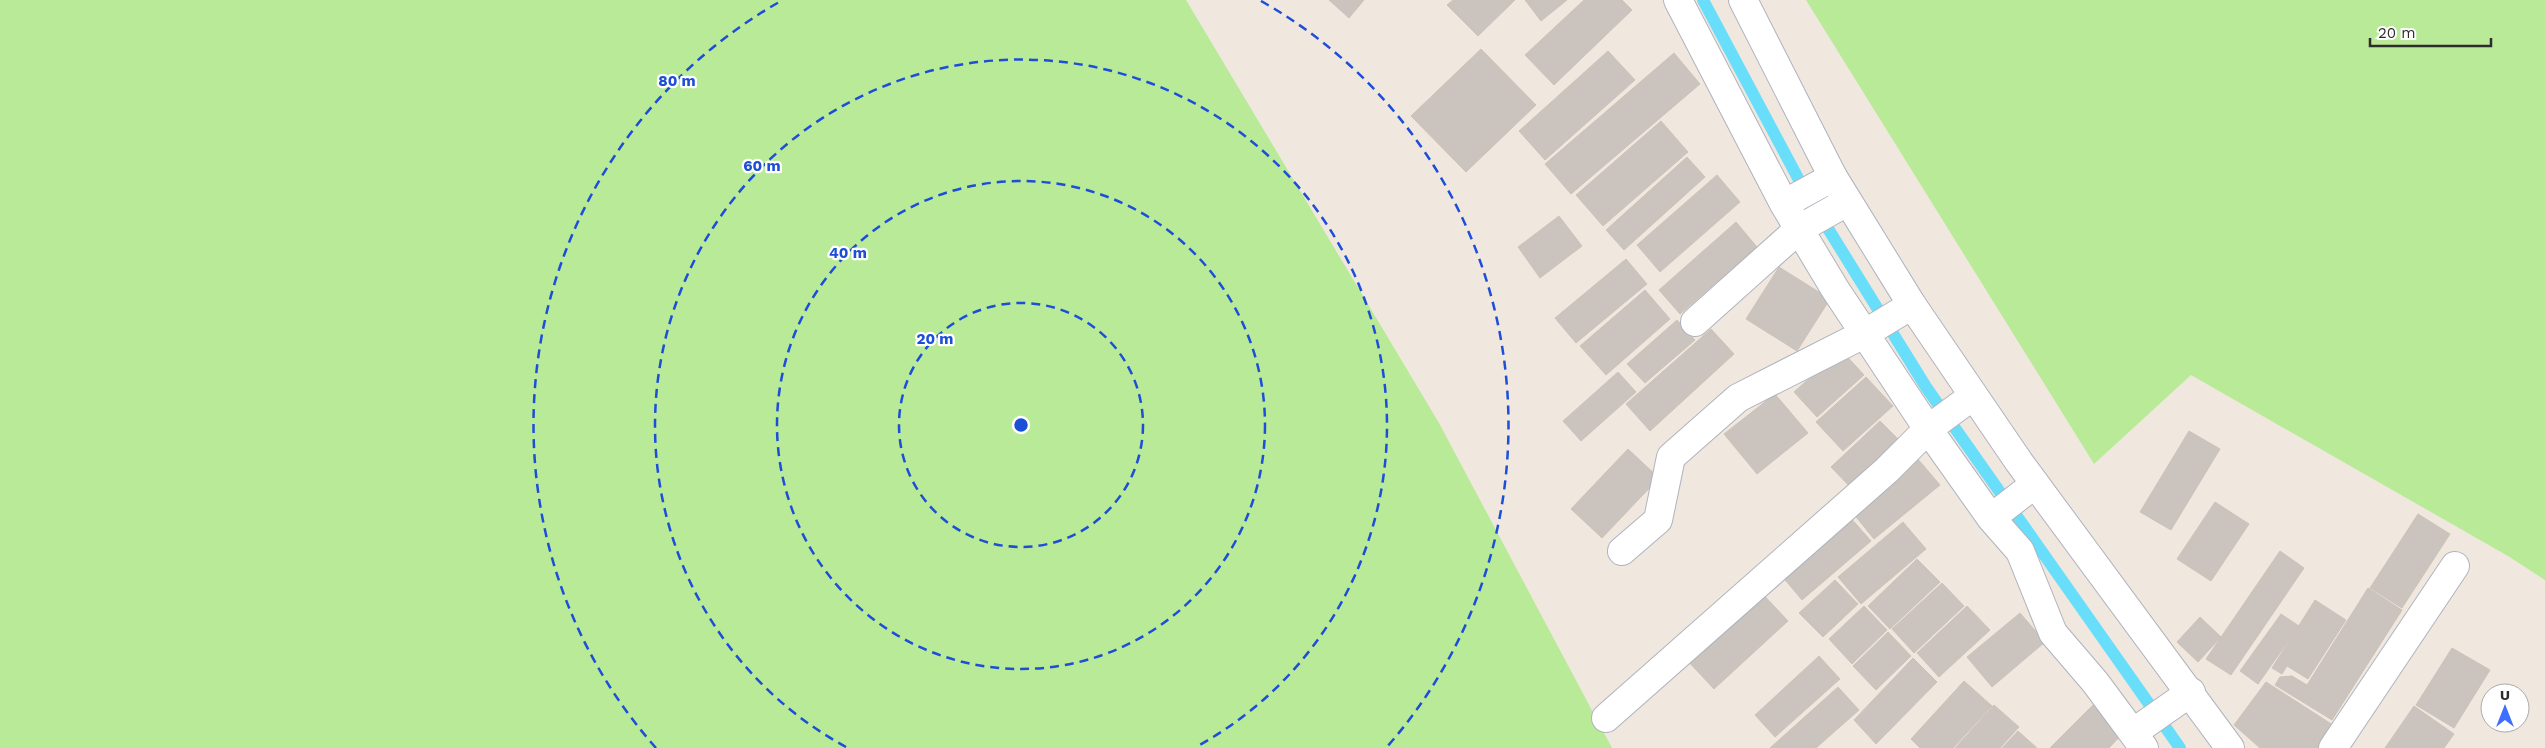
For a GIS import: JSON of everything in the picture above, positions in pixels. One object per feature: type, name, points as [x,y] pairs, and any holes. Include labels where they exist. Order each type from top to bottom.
[{"type":"street","points":[[1678,0],[1807,191],[1886,320],[2012,502],[2020,550],[2053,633],[2095,682],[2159,720],[2230,748]]},
{"type":"street","points":[[1743,0],[1807,191],[1886,320],[2159,720]]},
{"type":"street","points":[[1695,322],[1822,216]]},
{"type":"street","points":[[1622,551],[1658,520],[1671,457],[1678,450],[1738,398],[1886,320]]},
{"type":"street","points":[[1606,718],[1950,413]]},
{"type":"street","points":[[2332,748],[2455,566]]},
{"type":"green space","points":[[0,0],[1186,0],[1439,423],[1612,748],[0,748]]},
{"type":"green space","points":[[1806,0],[2545,0],[2545,580],[2508,556],[2191,375],[2094,464]]},
{"type":"building","points":[[1329,0],[1364,0],[1349,18]]},
{"type":"building","points":[[1453,0],[1515,0],[1478,36],[1447,5]]},
{"type":"building","points":[[1525,0],[1567,0],[1541,21]]},
{"type":"building","points":[[1584,0],[1622,0],[1632,10],[1554,85],[1525,55]]},
{"type":"building","points":[[1481,49],[1536,105],[1466,172],[1411,116]]},
{"type":"building","points":[[1608,51],[1635,80],[1545,160],[1519,131]]},
{"type":"building","points":[[1674,53],[1700,84],[1571,194],[1545,164]]},
{"type":"building","points":[[1661,121],[1688,152],[1603,226],[1576,195]]},
{"type":"building","points":[[1687,157],[1705,177],[1624,250],[1606,230]]},
{"type":"building","points":[[1717,175],[1740,202],[1660,272],[1637,245]]},
{"type":"building","points":[[1559,216],[1582,246],[1540,278],[1518,247]]},
{"type":"building","points":[[1736,222],[1757,247],[1680,314],[1659,290]]},
{"type":"building","points":[[1626,259],[1647,284],[1576,343],[1555,318]]},
{"type":"building","points":[[1779,267],[1830,299],[1797,351],[1746,319]]},
{"type":"building","points":[[1645,290],[1670,319],[1606,375],[1580,346]]},
{"type":"building","points":[[1677,320],[1695,340],[1645,383],[1627,364]]},
{"type":"building","points":[[1711,329],[1734,354],[1650,431],[1626,404]]},
{"type":"building","points":[[1841,350],[1864,375],[1817,417],[1794,392]]},
{"type":"building","points":[[1618,372],[1636,392],[1581,441],[1563,421]]},
{"type":"building","points":[[1866,377],[1893,406],[1843,451],[1816,422]]},
{"type":"building","points":[[1775,394],[1808,433],[1757,474],[1724,434]]},
{"type":"building","points":[[1880,421],[1905,446],[1856,493],[1831,467]]},
{"type":"building","points":[[2189,431],[2220,449],[2171,530],[2140,512]]},
{"type":"building","points":[[1628,449],[1659,478],[1602,538],[1571,509]]},
{"type":"building","points":[[1917,458],[1940,485],[1874,539],[1852,512]]},
{"type":"building","points":[[2215,502],[2249,524],[2211,581],[2177,559]]},
{"type":"building","points":[[2418,514],[2450,534],[2402,608],[2370,588]]},
{"type":"building","points":[[1849,516],[1871,541],[1802,600],[1781,575]]},
{"type":"building","points":[[1903,522],[1926,549],[1861,604],[1838,577]]},
{"type":"building","points":[[2280,551],[2304,568],[2231,675],[2206,659]]},
{"type":"building","points":[[1917,559],[1940,582],[1890,629],[1868,606]]},
{"type":"building","points":[[1835,580],[1858,604],[1823,637],[1799,613]]},
{"type":"building","points":[[1942,583],[1964,606],[1914,653],[1892,629]]},
{"type":"building","points":[[2368,588],[2402,610],[2332,720],[2275,685],[2280,677],[2292,676],[2307,685]]},
{"type":"building","points":[[1759,590],[1788,621],[1714,689],[1685,658]]},
{"type":"building","points":[[2315,600],[2346,620],[2308,679],[2287,666],[2282,674],[2272,668]]},
{"type":"building","points":[[1864,606],[1887,630],[1852,664],[1829,639]]},
{"type":"building","points":[[1967,606],[1990,630],[1939,677],[1917,653]]},
{"type":"building","points":[[2020,613],[2045,642],[1992,687],[1967,657]]},
{"type":"building","points":[[2281,614],[2299,626],[2258,684],[2240,671]]},
{"type":"building","points":[[2200,617],[2221,637],[2198,662],[2177,642]]},
{"type":"building","points":[[1888,632],[1911,656],[1876,690],[1853,666]]},
{"type":"building","points":[[2452,648],[2490,670],[2482,683],[2480,683],[2480,686],[2454,728],[2416,705]]},
{"type":"building","points":[[1819,656],[1840,679],[1775,737],[1755,715]]},
{"type":"building","points":[[1913,658],[1937,682],[1876,744],[1854,720]]},
{"type":"building","points":[[1964,681],[1992,706],[1953,748],[1920,748],[1911,739]]},
{"type":"building","points":[[2266,682],[2333,725],[2319,748],[2260,748],[2234,725]]},
{"type":"building","points":[[1838,687],[1859,710],[1816,748],[1770,748]]},
{"type":"building","points":[[2095,703],[2124,732],[2109,748],[2050,748]]},
{"type":"building","points":[[1994,705],[2019,727],[2000,748],[1955,748]]},
{"type":"building","points":[[2414,706],[2454,734],[2444,748],[2385,748]]},
{"type":"building","points":[[2018,731],[2037,748],[2002,748]]},
{"type":"waterway","points":[[1703,0],[1807,195]]},
{"type":"waterway","points":[[1819,214],[1926,387],[2180,748]]}]
